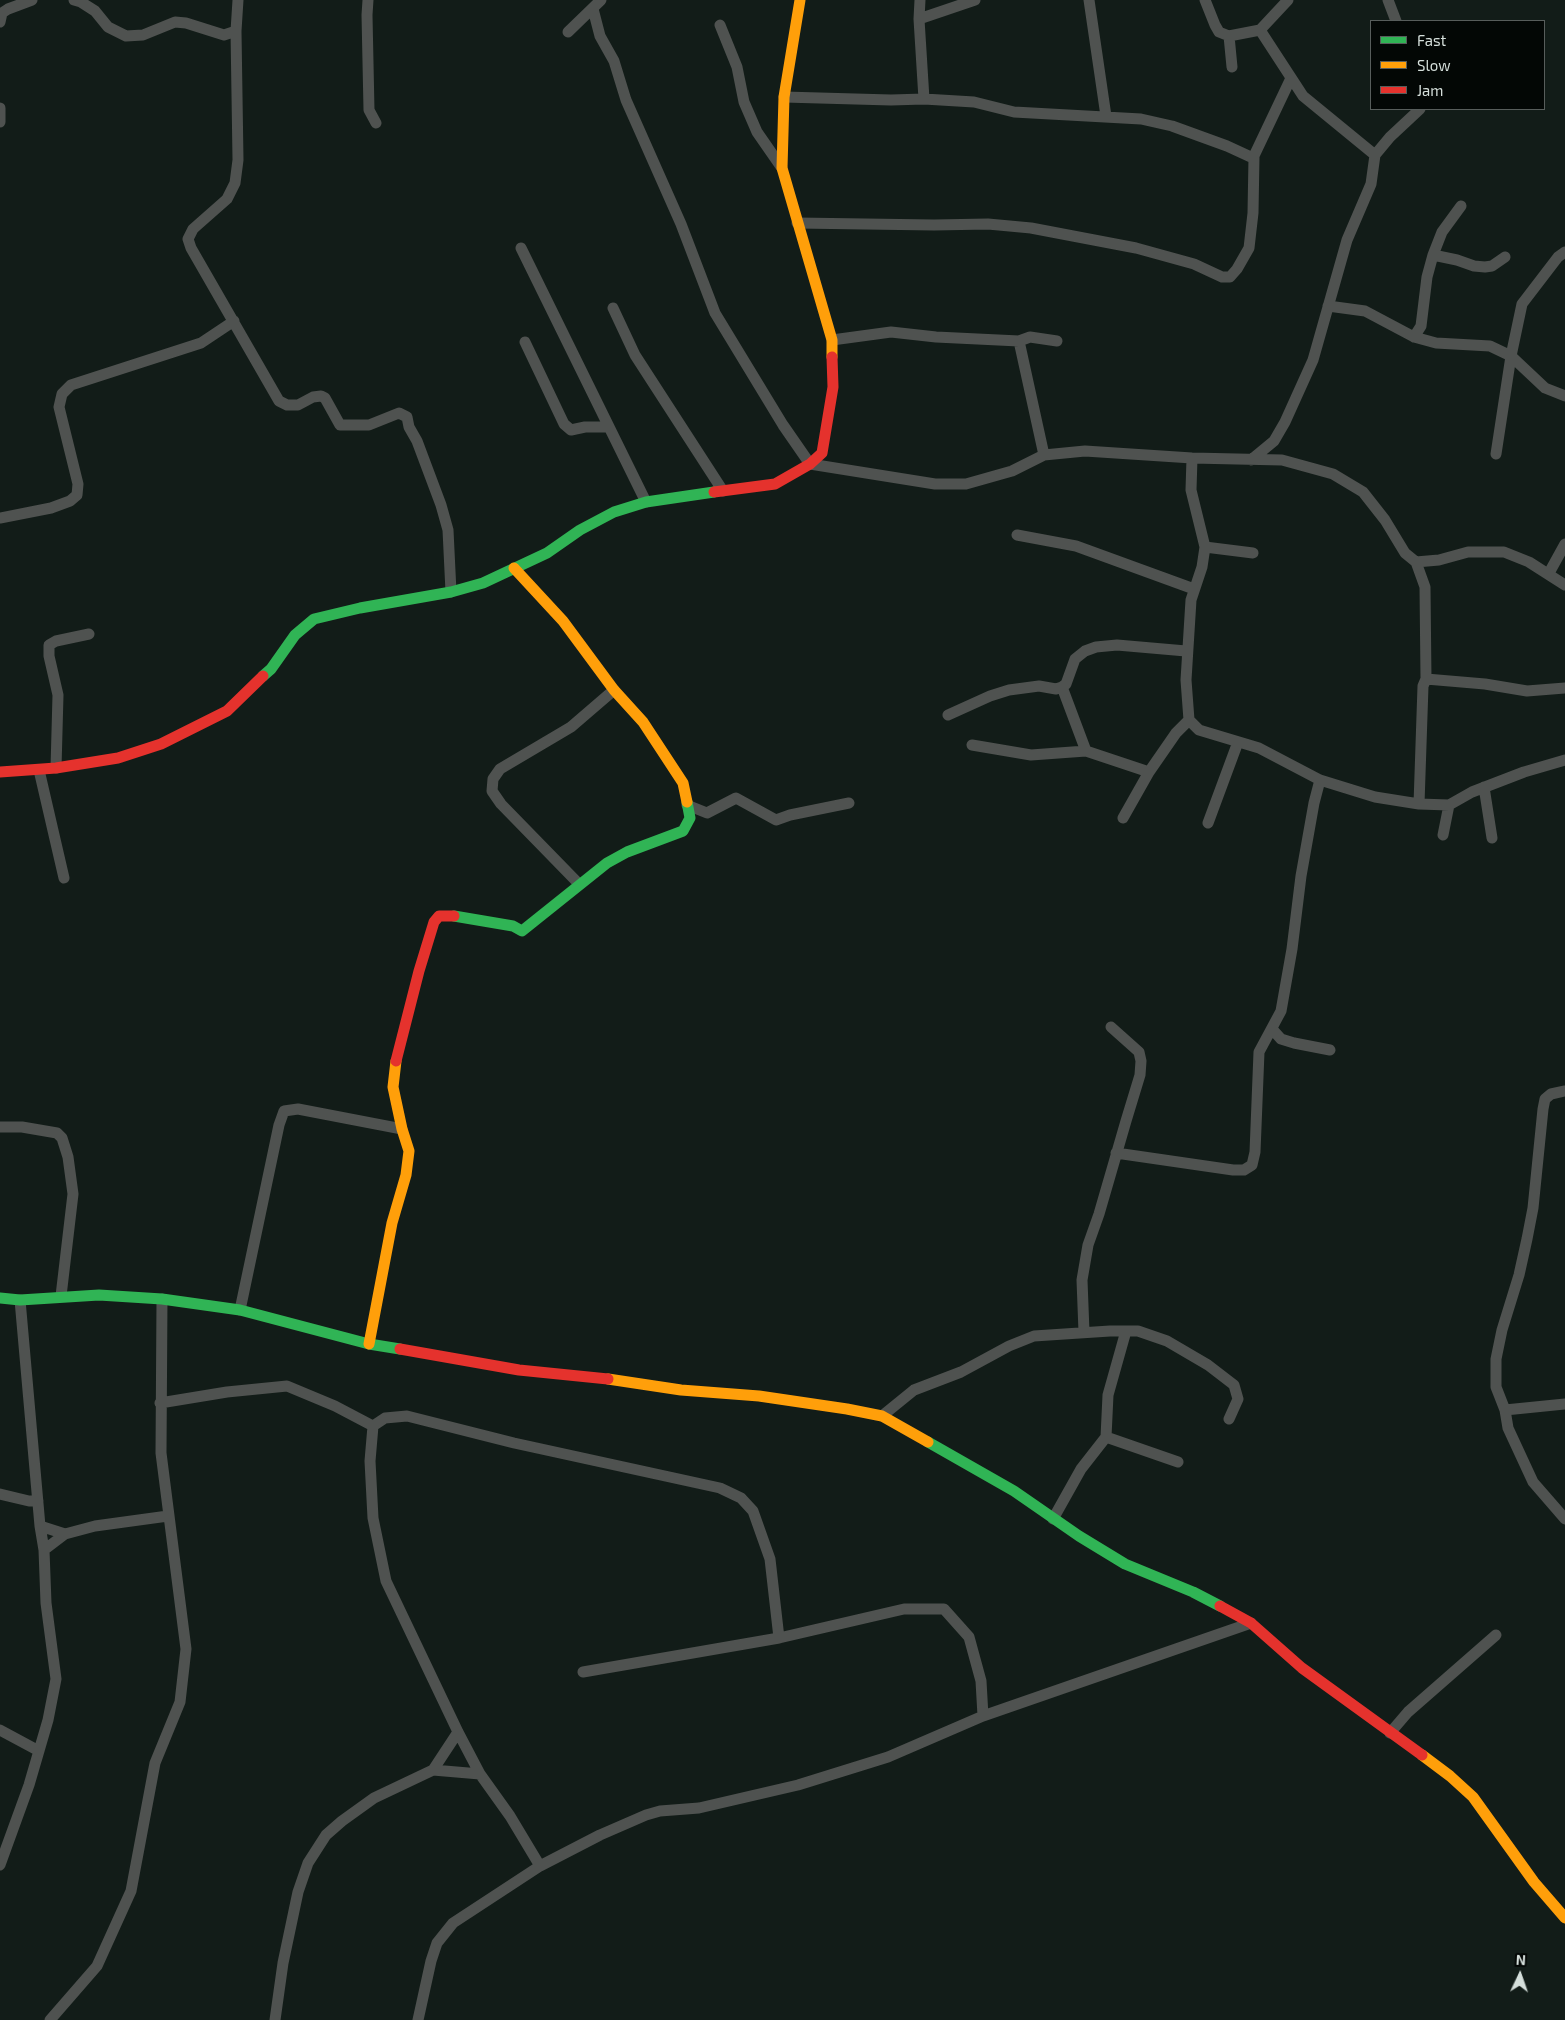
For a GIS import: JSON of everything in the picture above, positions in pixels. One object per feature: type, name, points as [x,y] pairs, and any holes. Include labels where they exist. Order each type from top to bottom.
[{"type":"street","points":[[0,22],[2,13],[32,0]]},
{"type":"street","points":[[74,0],[95,11],[108,27],[126,36],[144,35],[175,22],[186,23],[224,35],[236,31]]},
{"type":"street","points":[[238,0],[236,31],[238,160],[235,183],[227,199],[192,229],[188,239],[202,268],[279,401],[286,405],[298,405],[313,397],[321,396],[325,398],[340,425],[369,425],[399,413],[407,418],[441,505],[448,530],[451,592]]},
{"type":"street","points":[[368,0],[366,15],[369,110],[376,123]]},
{"type":"street","points":[[0,772],[56,768],[118,758],[161,744],[227,711],[270,668],[296,635],[314,619],[360,608],[451,592],[483,583],[547,553],[580,530],[614,512],[646,502],[775,484],[810,464],[822,453],[833,387],[832,340],[782,168],[784,97],[800,0]]},
{"type":"street","points":[[920,0],[919,19],[924,98]]},
{"type":"street","points":[[919,19],[975,0]]},
{"type":"street","points":[[1089,0],[1106,116]]},
{"type":"street","points":[[1205,0],[1215,26],[1219,32],[1229,36],[1260,30],[1288,0]]},
{"type":"street","points":[[1388,0],[1396,20]]},
{"type":"street","points":[[568,32],[597,4]]},
{"type":"street","points":[[597,4],[600,36],[614,62],[626,100],[680,224],[715,313],[783,425],[810,464],[935,484],[966,484],[1012,471],[1044,455],[1085,451],[1192,458],[1282,460],[1334,474],[1363,492],[1385,520],[1405,553],[1416,562],[1425,587],[1426,679],[1423,686],[1419,804]]},
{"type":"street","points":[[720,26],[737,66],[744,102],[757,132],[782,168]]},
{"type":"street","points":[[1260,30],[1303,96],[1375,155]]},
{"type":"street","points":[[1229,36],[1232,67]]},
{"type":"street","points":[[797,223],[988,224],[1031,228],[1136,248],[1194,264],[1222,277],[1230,277],[1237,269],[1248,248],[1252,213],[1254,157],[1291,78]]},
{"type":"street","points":[[784,97],[891,100],[924,98],[974,102],[1014,112],[1140,119],[1172,126],[1227,146],[1252,158],[1254,157]]},
{"type":"street","points":[[0,108],[0,122]]},
{"type":"street","points":[[1251,460],[1274,441],[1285,422],[1313,360],[1347,240],[1371,184],[1375,155],[1390,137],[1419,110]]},
{"type":"street","points":[[1414,337],[1421,326],[1427,277],[1433,255],[1442,232],[1461,206]]},
{"type":"street","points":[[521,248],[646,502]]},
{"type":"street","points":[[1496,454],[1511,356],[1522,304],[1558,257],[1565,252]]},
{"type":"street","points":[[1433,255],[1485,267],[1492,266],[1505,257]]},
{"type":"street","points":[[1328,306],[1365,311],[1414,337],[1436,343],[1490,346],[1511,356],[1545,388],[1565,396]]},
{"type":"street","points":[[613,308],[635,355],[723,491]]},
{"type":"street","points":[[0,518],[51,508],[70,501],[77,495],[78,484],[59,407],[62,394],[71,385],[201,343],[234,321]]},
{"type":"street","points":[[832,340],[891,332],[936,337],[1019,341],[1030,337],[1058,340]]},
{"type":"street","points":[[1019,341],[1044,455]]},
{"type":"street","points":[[525,342],[564,424],[571,430],[585,427],[608,427]]},
{"type":"street","points":[[1192,458],[1191,490],[1205,547],[1202,567],[1191,600],[1186,651],[1186,680],[1189,720],[1199,730],[1259,748],[1320,780],[1375,797],[1419,804],[1449,805],[1484,787],[1524,772],[1565,760]]},
{"type":"street","points":[[1017,535],[1076,546],[1194,589]]},
{"type":"street","points":[[1549,573],[1565,544]]},
{"type":"street","points":[[1205,547],[1253,553]]},
{"type":"street","points":[[1416,562],[1439,560],[1468,552],[1504,552],[1549,573],[1565,585]]},
{"type":"street","points":[[369,1344],[392,1223],[406,1175],[409,1151],[393,1087],[396,1062],[421,962],[434,922],[439,916],[451,915],[513,926],[522,931],[607,863],[627,852],[683,831],[690,818],[683,783],[643,722],[614,690],[563,621],[514,568]]},
{"type":"street","points":[[56,768],[58,695],[49,656],[49,645],[56,641],[89,634]]},
{"type":"street","points":[[948,715],[990,696],[1009,690],[1039,686],[1056,689],[1062,688],[1066,684],[1075,659],[1085,651],[1096,646],[1117,645],[1186,651]]},
{"type":"street","points":[[1426,679],[1485,684],[1527,691],[1565,688]]},
{"type":"street","points":[[1062,688],[1086,752]]},
{"type":"street","points":[[579,884],[501,804],[492,791],[492,779],[500,768],[571,727],[614,690]]},
{"type":"street","points":[[1123,818],[1149,772],[1176,733],[1189,720]]},
{"type":"street","points":[[1208,823],[1238,742]]},
{"type":"street","points":[[972,745],[1031,755],[1086,752],[1149,772]]},
{"type":"street","points":[[39,770],[64,878]]},
{"type":"street","points":[[1116,1153],[1232,1170],[1244,1170],[1252,1165],[1255,1152],[1259,1052],[1281,1011],[1287,983],[1298,892],[1314,802],[1320,780]]},
{"type":"street","points":[[1484,787],[1492,838]]},
{"type":"street","points":[[687,805],[707,813],[736,798],[776,820],[790,815],[849,803]]},
{"type":"street","points":[[1443,835],[1449,805]]},
{"type":"street","points":[[1084,1332],[1082,1280],[1088,1245],[1140,1075],[1141,1060],[1139,1052],[1111,1027]]},
{"type":"street","points":[[1272,1029],[1281,1039],[1330,1050]]},
{"type":"street","points":[[1565,1091],[1551,1094],[1545,1099],[1528,1239],[1502,1330],[1496,1359],[1496,1387],[1505,1410],[1508,1428],[1533,1482],[1565,1519]]},
{"type":"street","points":[[240,1310],[279,1124],[284,1111],[298,1109],[402,1129]]},
{"type":"street","points":[[0,1126],[57,1132],[62,1138],[68,1157],[73,1194],[61,1296]]},
{"type":"street","points":[[0,1298],[20,1300],[99,1295],[162,1299],[240,1310],[369,1344],[453,1357],[519,1370],[611,1379],[681,1390],[759,1396],[882,1416],[1014,1491],[1125,1564],[1193,1592],[1251,1624],[1302,1668],[1450,1776],[1473,1797],[1534,1882],[1564,1917]]},
{"type":"street","points":[[54,2019],[97,1966],[131,1891],[155,1763],[180,1702],[186,1649],[161,1453],[162,1299]]},
{"type":"street","points":[[0,1865],[29,1785],[48,1720],[56,1679],[46,1603],[44,1550],[40,1526],[20,1300]]},
{"type":"street","points":[[1054,1519],[1081,1469],[1106,1438],[1108,1395],[1126,1331]]},
{"type":"street","points":[[882,1416],[914,1390],[961,1372],[1009,1346],[1034,1336],[1084,1332],[1138,1331],[1167,1341],[1208,1365],[1234,1385],[1238,1399],[1230,1418]]},
{"type":"street","points":[[160,1403],[226,1392],[287,1386],[335,1406],[373,1426]]},
{"type":"street","points":[[1505,1410],[1565,1404]]},
{"type":"street","points":[[373,1426],[385,1418],[407,1416],[514,1443],[720,1488],[741,1498],[753,1511],[770,1559],[779,1638]]},
{"type":"street","points":[[373,1426],[370,1461],[372,1518],[386,1581],[480,1774],[510,1816],[540,1866]]},
{"type":"street","points":[[1106,1438],[1178,1462]]},
{"type":"street","points":[[0,1494],[29,1501],[38,1501]]},
{"type":"street","points":[[44,1550],[65,1534],[95,1526],[168,1516]]},
{"type":"street","points":[[40,1526],[65,1534]]},
{"type":"street","points":[[583,1672],[779,1638],[904,1609],[944,1609],[969,1637],[982,1681],[983,1716]]},
{"type":"street","points":[[418,2020],[429,1969],[438,1943],[453,1923],[540,1866],[646,1815],[700,1808],[798,1785],[888,1757],[983,1716],[1251,1624]]},
{"type":"street","points":[[1390,1733],[1408,1712],[1496,1635]]},
{"type":"street","points":[[0,1730],[39,1751]]},
{"type":"street","points":[[433,1770],[458,1732]]},
{"type":"street","points":[[276,2020],[283,1962],[298,1892],[308,1863],[326,1835],[342,1820],[374,1798],[433,1770],[480,1774]]},
{"type":"traffic: fast","points":[[263,676],[271,669],[295,635],[314,619],[360,608],[451,592],[483,583],[547,553],[580,530],[614,512],[646,502],[714,492]]},
{"type":"traffic: fast","points":[[454,916],[513,926],[522,931],[607,863],[627,852],[683,831],[690,818],[687,802]]},
{"type":"traffic: fast","points":[[0,1298],[20,1300],[99,1295],[162,1299],[240,1310],[369,1344],[400,1349]]},
{"type":"traffic: fast","points":[[928,1442],[1014,1491],[1079,1536],[1125,1564],[1193,1592],[1220,1606]]},
{"type":"traffic: slow","points":[[800,0],[784,97],[782,168],[832,340],[832,357]]},
{"type":"traffic: slow","points":[[514,568],[563,621],[614,690],[643,722],[683,783],[687,802]]},
{"type":"traffic: slow","points":[[369,1344],[392,1223],[406,1175],[409,1151],[393,1087],[396,1061]]},
{"type":"traffic: slow","points":[[608,1379],[681,1390],[759,1396],[847,1409],[882,1416],[928,1442]]},
{"type":"traffic: slow","points":[[1422,1755],[1450,1776],[1473,1797],[1534,1882],[1565,1918]]},
{"type":"traffic: jam","points":[[714,492],[775,484],[810,464],[822,453],[833,387],[832,357]]},
{"type":"traffic: jam","points":[[0,772],[56,768],[118,758],[161,744],[227,711],[263,676]]},
{"type":"traffic: jam","points":[[396,1061],[419,971],[434,922],[439,916],[454,916]]},
{"type":"traffic: jam","points":[[400,1349],[519,1370],[608,1379]]},
{"type":"traffic: jam","points":[[1220,1606],[1251,1623],[1302,1668],[1422,1755]]}]
